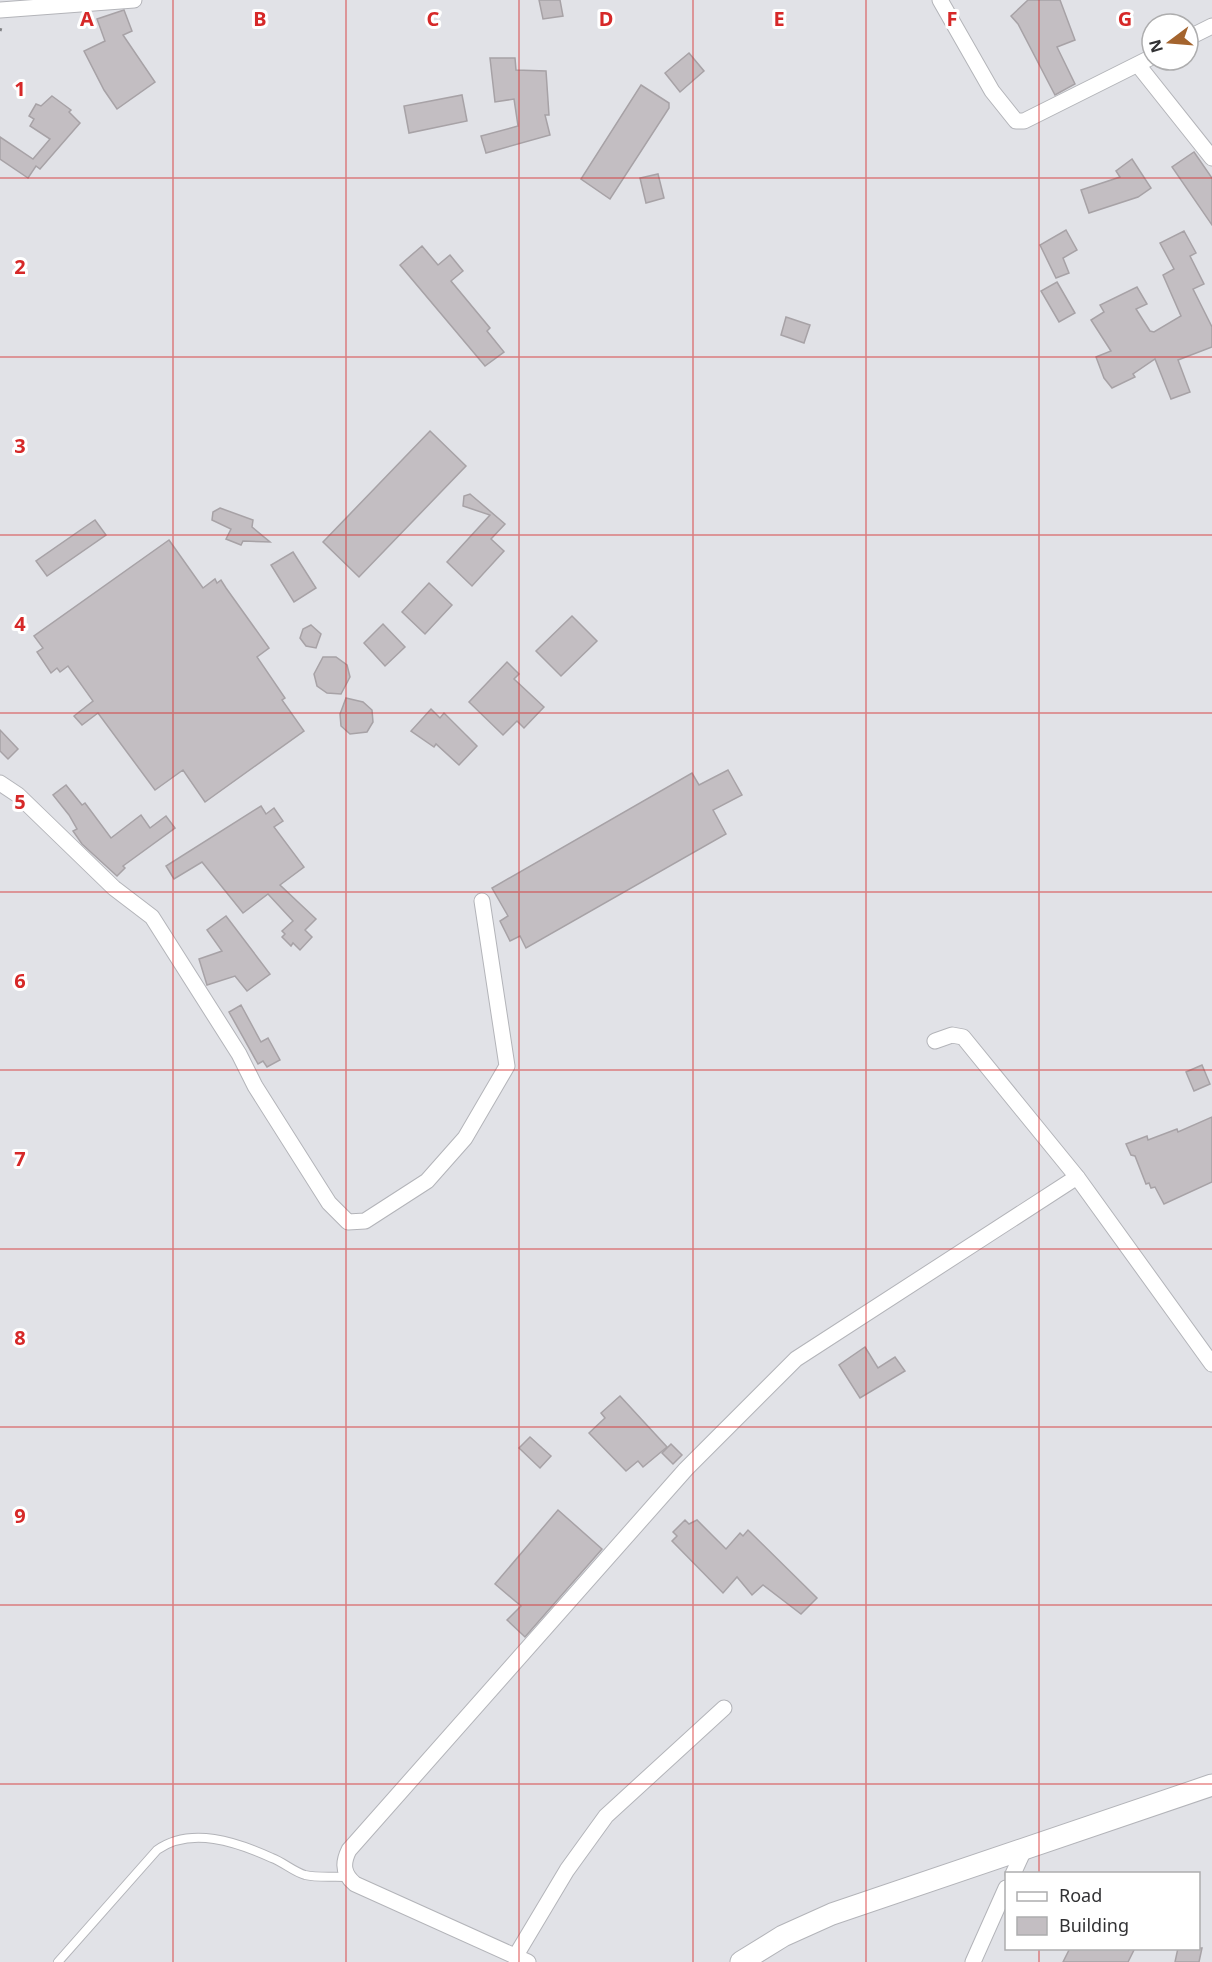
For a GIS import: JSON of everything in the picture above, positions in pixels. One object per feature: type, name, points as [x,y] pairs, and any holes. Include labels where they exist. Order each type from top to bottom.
[{"type":"street","points":[[0,10],[134,0]]},
{"type":"street","points":[[940,0],[992,91],[1016,121],[1024,121],[1138,64],[1212,158]]},
{"type":"street","points":[[0,783],[18,795],[114,888],[152,917],[239,1054],[255,1086],[329,1203],[348,1222],[365,1221],[404,1198],[427,1181],[465,1138],[507,1066],[482,902]]},
{"type":"street","points":[[935,1041],[952,1035],[963,1037],[1077,1177],[1212,1364]]},
{"type":"street","points":[[724,1708],[606,1816],[567,1870],[522,1959],[356,1884],[347,1877],[344,1867],[345,1858],[356,1842],[686,1469],[796,1359],[1077,1177]]},
{"type":"street","points":[[741,1962],[783,1936],[832,1914],[1212,1785]]},
{"type":"street","points":[[1014,1872],[1024,1850]]},
{"type":"street","points":[[973,1962],[1005,1890]]},
{"type":"lane","points":[[58,1962],[157,1850],[170,1841],[185,1836],[216,1839],[260,1853],[304,1875],[347,1877]]},
{"type":"building","points":[[539,0],[560,0],[563,16],[543,19]]},
{"type":"building","points":[[1028,0],[1060,0],[1075,40],[1057,47],[1075,84],[1055,95],[1018,24],[1011,16]]},
{"type":"building","points":[[124,10],[132,31],[123,35],[155,82],[117,109],[104,90],[84,51],[105,41],[97,19]]},
{"type":"building","points":[[689,53],[704,71],[680,92],[665,73]]},
{"type":"building","points":[[490,58],[515,58],[516,70],[546,71],[549,115],[545,115],[550,135],[486,153],[481,136],[518,126],[514,99],[495,102]]},
{"type":"building","points":[[641,85],[669,103],[669,108],[610,199],[581,179]]},
{"type":"building","points":[[462,95],[467,121],[409,133],[404,106]]},
{"type":"building","points":[[52,96],[71,110],[69,112],[80,123],[40,169],[36,166],[28,178],[0,159],[0,137],[33,159],[50,139],[30,126],[34,119],[29,116],[36,104],[41,106]]},
{"type":"building","points":[[1194,152],[1212,178],[1212,225],[1172,167]]},
{"type":"building","points":[[1132,159],[1151,188],[1138,197],[1089,213],[1081,190],[1120,177],[1116,171]]},
{"type":"building","points":[[658,174],[664,198],[646,203],[640,178]]},
{"type":"building","points":[[1066,230],[1077,250],[1063,258],[1069,273],[1056,278],[1040,245]]},
{"type":"building","points":[[1184,231],[1196,253],[1190,256],[1204,284],[1193,289],[1212,327],[1212,347],[1178,360],[1190,392],[1171,399],[1155,359],[1133,374],[1135,377],[1112,388],[1104,378],[1096,357],[1111,351],[1091,320],[1104,312],[1100,305],[1137,287],[1147,304],[1136,309],[1150,331],[1154,332],[1181,316],[1163,275],[1174,269],[1160,243]]},
{"type":"building","points":[[422,246],[438,265],[450,255],[463,271],[451,281],[490,328],[487,331],[504,352],[485,366],[400,265]]},
{"type":"building","points":[[1057,282],[1075,313],[1059,322],[1041,291]]},
{"type":"building","points":[[786,317],[810,325],[804,343],[781,335]]},
{"type":"building","points":[[430,431],[466,466],[359,577],[323,542]]},
{"type":"building","points":[[470,494],[505,524],[491,539],[504,551],[472,586],[447,562],[490,515],[463,506],[464,496]]},
{"type":"building","points":[[220,508],[253,520],[252,527],[270,542],[243,541],[241,545],[226,539],[231,529],[212,520],[213,512]]},
{"type":"building","points":[[95,520],[106,535],[47,576],[36,561]]},
{"type":"building","points":[[169,540],[203,588],[215,579],[217,583],[221,580],[269,648],[257,657],[285,698],[282,700],[304,731],[205,802],[183,770],[155,790],[98,713],[82,725],[74,716],[93,701],[68,666],[60,672],[57,668],[51,673],[37,652],[43,648],[34,636]]},
{"type":"building","points":[[293,552],[316,588],[294,602],[271,565]]},
{"type":"building","points":[[429,583],[452,605],[425,634],[402,612]]},
{"type":"building","points":[[572,616],[597,641],[561,676],[536,651]]},
{"type":"building","points":[[383,624],[405,647],[385,666],[364,643]]},
{"type":"building","points":[[311,625],[321,634],[316,648],[306,646],[300,638],[303,629]]},
{"type":"building","points":[[323,657],[336,657],[347,665],[350,677],[341,694],[327,693],[317,686],[314,674]]},
{"type":"building","points":[[507,662],[519,674],[514,679],[544,707],[524,728],[517,721],[503,735],[469,702]]},
{"type":"building","points":[[346,698],[363,702],[372,710],[373,722],[367,732],[350,734],[341,726],[340,714]]},
{"type":"building","points":[[431,709],[440,718],[444,713],[477,746],[459,765],[436,744],[434,747],[411,731]]},
{"type":"building","points":[[0,730],[18,749],[8,759],[0,751]]},
{"type":"building","points":[[728,770],[742,795],[713,810],[726,834],[526,948],[520,936],[510,941],[500,921],[508,916],[492,888],[692,773],[699,785]]},
{"type":"building","points":[[66,785],[82,805],[85,803],[111,838],[141,815],[150,828],[166,816],[175,828],[123,866],[125,868],[117,876],[82,844],[73,831],[77,829],[53,795]]},
{"type":"building","points":[[261,806],[266,814],[274,808],[283,821],[274,827],[304,867],[280,885],[316,919],[305,930],[312,937],[300,950],[293,943],[291,946],[282,937],[285,934],[282,931],[293,921],[268,894],[243,913],[202,862],[174,879],[166,866]]},
{"type":"building","points":[[226,916],[270,974],[247,991],[235,976],[207,985],[199,959],[222,951],[207,930]]},
{"type":"building","points":[[241,1005],[261,1042],[268,1038],[280,1060],[267,1067],[263,1061],[258,1064],[229,1012]]},
{"type":"building","points":[[1202,1065],[1210,1084],[1194,1091],[1186,1072]]},
{"type":"building","points":[[1212,1117],[1212,1182],[1164,1204],[1155,1187],[1151,1188],[1149,1183],[1146,1184],[1135,1156],[1131,1155],[1126,1144],[1147,1136],[1148,1140],[1177,1129],[1178,1132]]},
{"type":"building","points":[[865,1347],[878,1368],[895,1357],[905,1371],[860,1398],[839,1365]]},
{"type":"building","points":[[620,1396],[667,1447],[643,1467],[638,1461],[626,1471],[589,1433],[605,1418],[601,1413]]},
{"type":"building","points":[[530,1437],[551,1456],[540,1468],[519,1448]]},
{"type":"building","points":[[671,1444],[682,1455],[673,1464],[662,1453]]},
{"type":"building","points":[[558,1510],[602,1549],[525,1637],[507,1620],[521,1606],[495,1584]]},
{"type":"building","points":[[685,1520],[689,1524],[697,1520],[726,1549],[740,1533],[743,1536],[748,1530],[817,1598],[801,1614],[763,1585],[752,1595],[737,1577],[723,1593],[672,1541],[677,1536],[673,1532]]},
{"type":"building","points":[[1202,1948],[1199,1962],[1175,1962],[1178,1950],[1200,1950]]},
{"type":"building","points":[[1069,1950],[1134,1950],[1128,1962],[1063,1962]]}]
